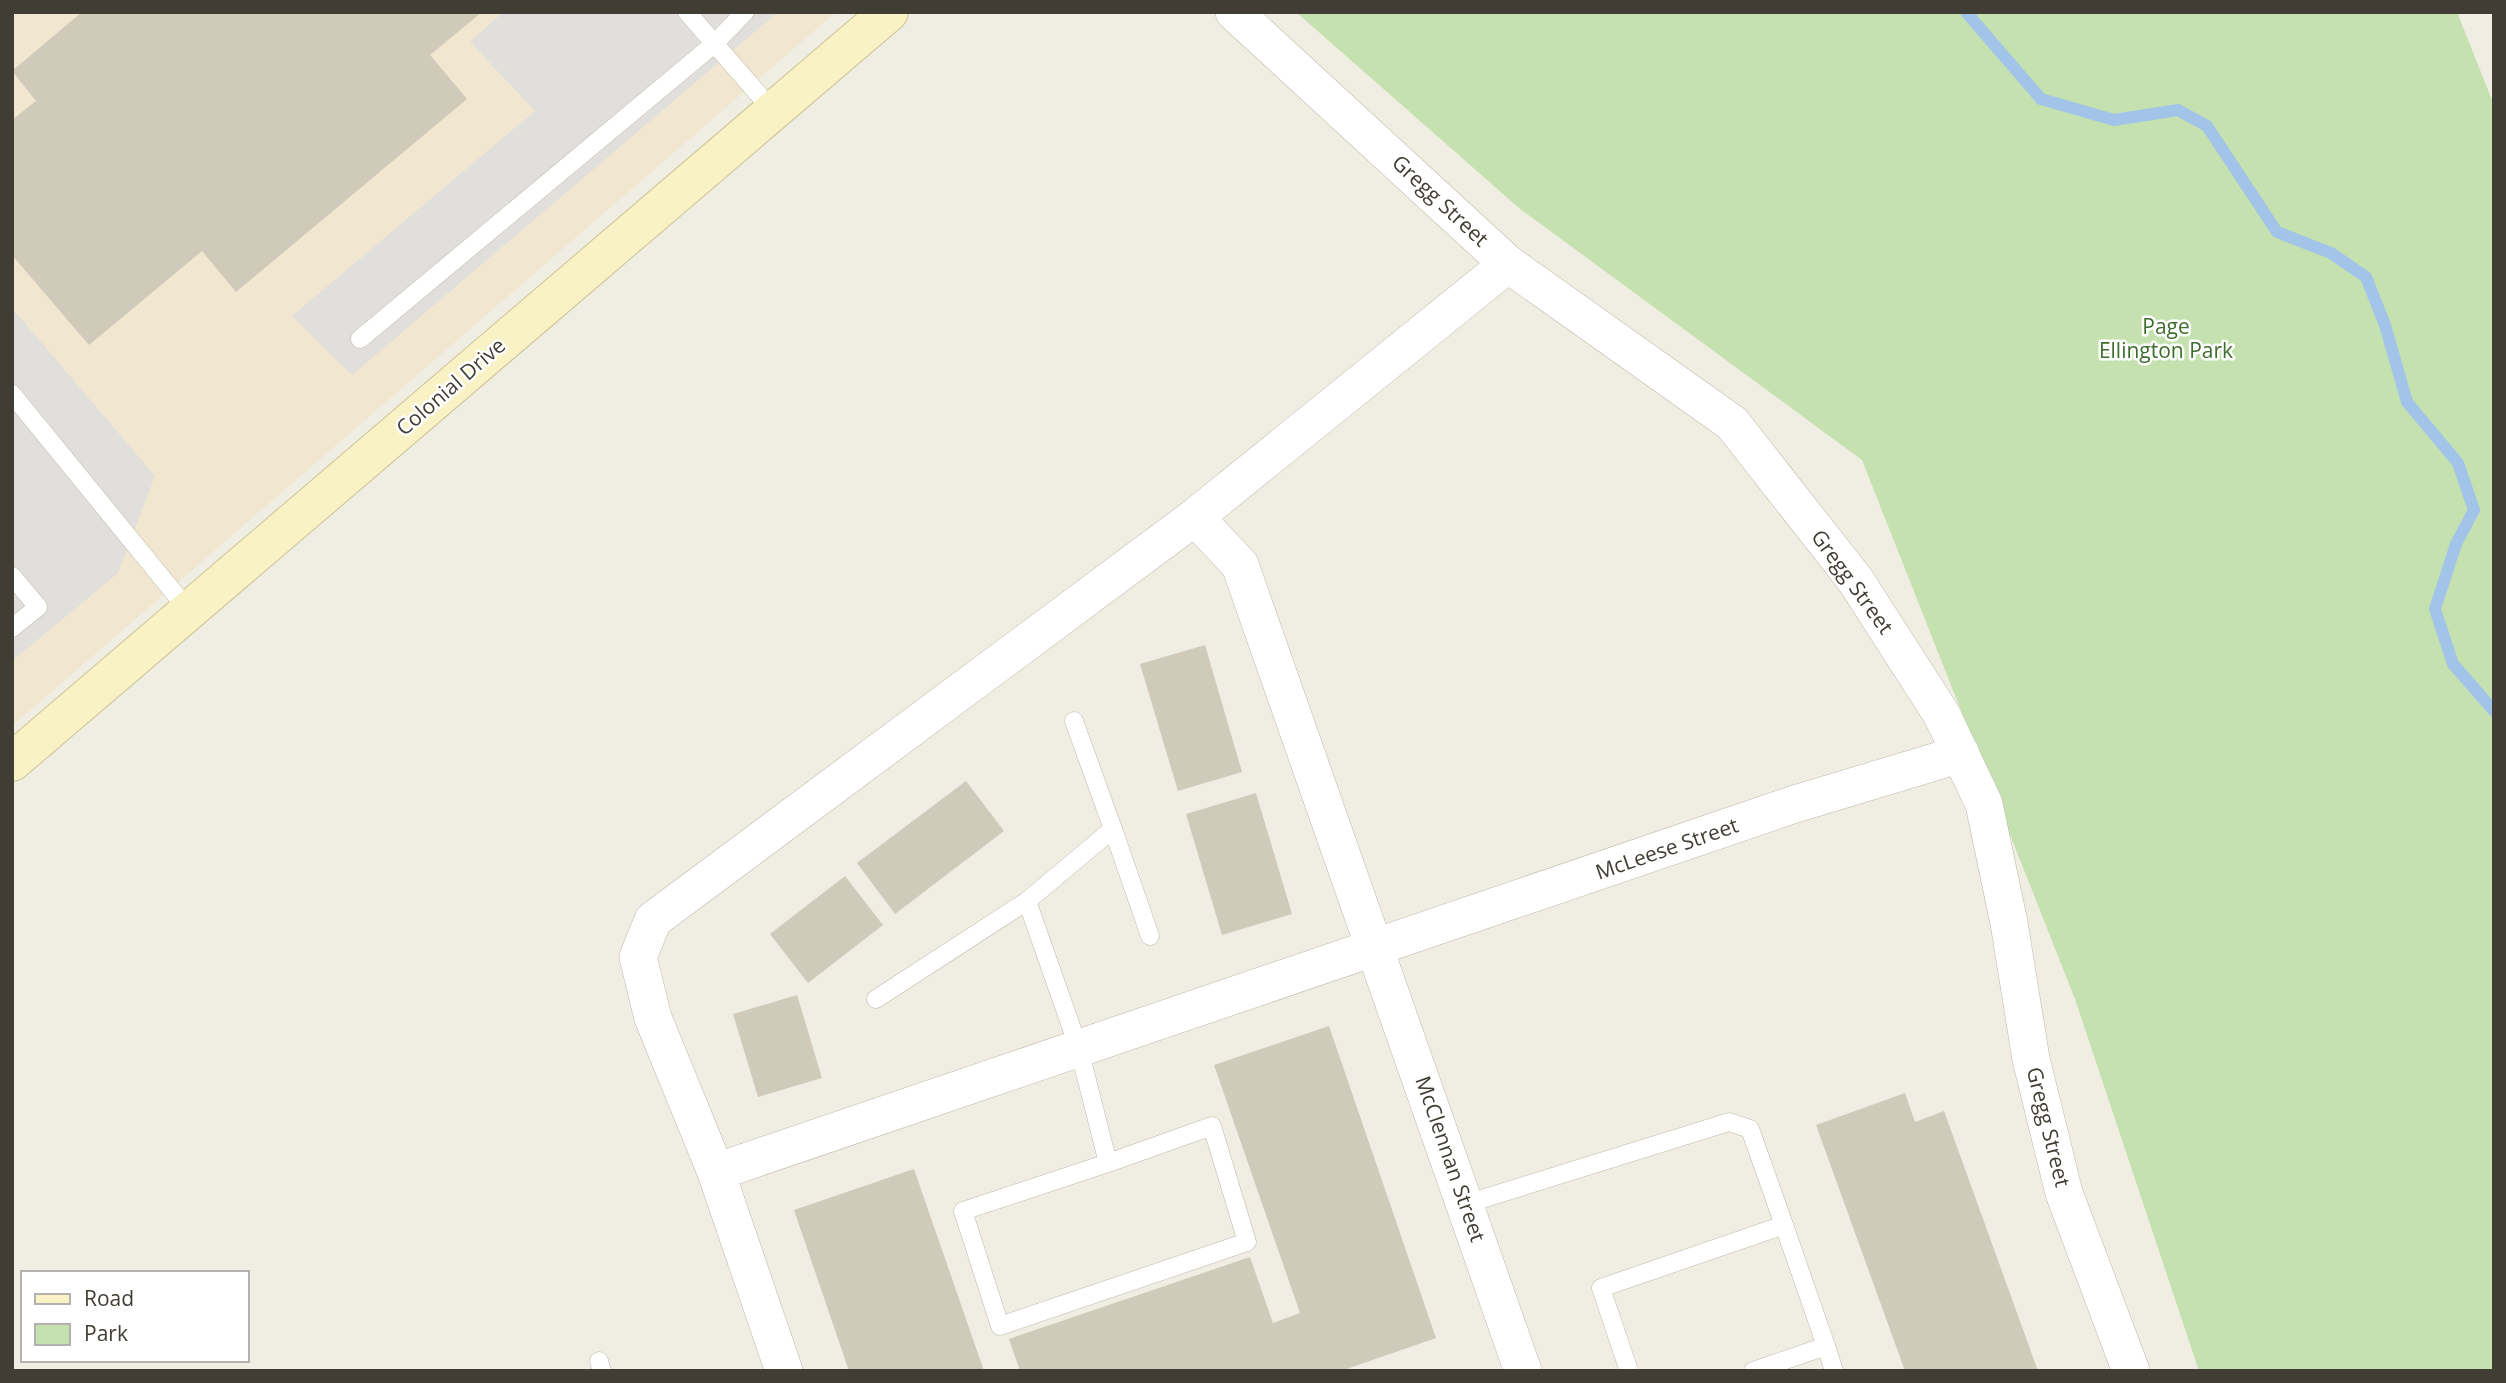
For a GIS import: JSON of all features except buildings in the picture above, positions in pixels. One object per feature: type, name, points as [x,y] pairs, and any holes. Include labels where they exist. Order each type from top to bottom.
[{"type":"main road","name":"Colonial Drive","points":[[12,762],[889,12]]},
{"type":"street","name":"Gregg Street","points":[[1234,12],[1508,264],[1732,423],[1856,581],[1942,715],[1984,804],[2031,1059],[2064,1193],[2131,1371]]},
{"type":"street","points":[[784,1371],[716,1172],[653,1018],[638,957],[653,920],[1195,517],[1508,264]]},
{"type":"street","name":"McClennan Street","points":[[1195,517],[1240,565],[1523,1371]]},
{"type":"street","name":"McLeese Street","points":[[716,1172],[1795,804],[1961,754]]},
{"type":"lane","points":[[687,12],[774,112]]},
{"type":"lane","points":[[360,339],[714,44],[745,12]]},
{"type":"lane","points":[[12,394],[189,611]]},
{"type":"lane","points":[[12,576],[38,607],[12,628]]},
{"type":"lane","points":[[1074,721],[1150,936]]},
{"type":"lane","points":[[876,999],[1027,901],[1114,830]]},
{"type":"lane","points":[[1027,901],[1079,1048],[1108,1163]]},
{"type":"lane","points":[[1466,1204],[1729,1122],[1749,1129],[1834,1371]]},
{"type":"lane","points":[[1212,1126],[1247,1242],[1000,1326],[963,1211],[1108,1163],[1212,1126]]},
{"type":"lane","points":[[1629,1371],[1601,1288],[1784,1225]]},
{"type":"lane","points":[[1753,1371],[1826,1346]]},
{"type":"shaded area","points":[[12,12],[836,12],[12,726]]},
{"type":"shaded area","points":[[503,12],[778,12],[352,375],[292,316],[535,111],[470,42]]},
{"type":"shaded area","points":[[12,308],[155,476],[118,573],[12,661]]},
{"type":"green space","name":"Page Ellington Park","points":[[1296,12],[2457,12],[2494,105],[2494,1371],[2199,1371],[2075,999],[1862,460],[1519,208]]},
{"type":"waterway","points":[[1966,12],[2041,99],[2114,120],[2178,110],[2207,126],[2277,232],[2331,253],[2366,277],[2385,325],[2407,402],[2458,463],[2474,510],[2456,544],[2435,609],[2453,664],[2494,711]]}]
